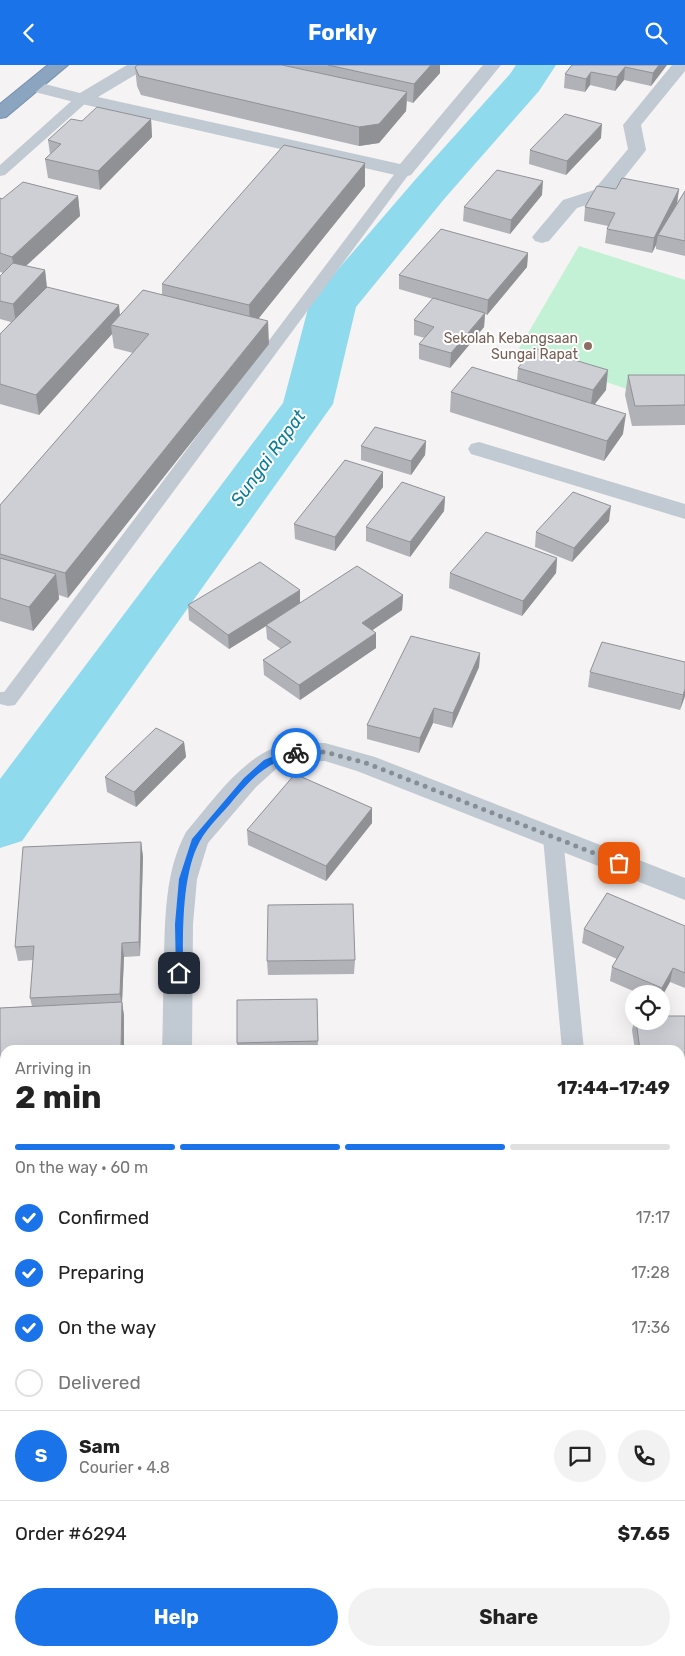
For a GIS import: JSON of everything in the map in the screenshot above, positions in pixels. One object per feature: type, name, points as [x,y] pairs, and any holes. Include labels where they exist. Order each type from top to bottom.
[{"type":"highway","points":[[0,96],[10,88],[46,76]]},
{"type":"highway","points":[[0,113],[46,76]]},
{"type":"street","points":[[82,99],[139,65]]},
{"type":"street","points":[[46,76],[82,99],[404,171],[492,65]]},
{"type":"street","points":[[542,237],[570,204],[601,194],[637,150],[632,125],[681,65]]},
{"type":"street","points":[[479,449],[685,512]]},
{"type":"street","points":[[177,1045],[179,924],[183,879],[196,839],[247,780],[267,762],[289,753],[325,752],[366,763],[685,889]]},
{"type":"lane","points":[[0,171],[82,99]]},
{"type":"lane","points":[[0,699],[8,700],[404,171]]},
{"type":"lane","points":[[553,837],[573,1045]]},
{"type":"green space","points":[[579,246],[685,280],[685,390],[630,390],[517,352]]},
{"type":"building","points":[[138,65],[282,65],[407,92],[379,124],[359,127],[139,76],[135,67]]},
{"type":"building","points":[[328,65],[431,65],[414,84]]},
{"type":"building","points":[[572,65],[659,65],[653,73],[625,67],[617,77],[591,72],[586,79],[565,74]]},
{"type":"building","points":[[97,107],[151,119],[98,171],[45,159],[61,144],[48,140],[71,119],[82,121]]},
{"type":"building","points":[[565,114],[602,124],[567,161],[530,150]]},
{"type":"building","points":[[284,145],[365,163],[249,305],[162,284]]},
{"type":"building","points":[[497,170],[543,181],[511,220],[464,207]]},
{"type":"building","points":[[622,178],[679,189],[654,238],[607,229],[615,213],[585,207],[597,186],[616,189]]},
{"type":"building","points":[[23,182],[78,196],[12,257],[0,253],[0,198],[2,199]]},
{"type":"building","points":[[685,191],[685,241],[658,235]]},
{"type":"building","points":[[441,229],[528,253],[488,300],[399,275]]},
{"type":"building","points":[[13,263],[45,270],[13,304],[0,301],[0,276]]},
{"type":"building","points":[[47,287],[119,305],[36,395],[0,384],[0,334]]},
{"type":"building","points":[[143,290],[268,321],[65,573],[0,554],[0,505],[149,334],[111,325]]},
{"type":"building","points":[[433,298],[485,313],[451,353],[419,344],[434,327],[414,320]]},
{"type":"building","points":[[534,348],[608,370],[593,390],[518,368]]},
{"type":"building","points":[[472,367],[626,414],[607,441],[451,392]]},
{"type":"building","points":[[628,375],[685,375],[685,405],[635,406]]},
{"type":"building","points":[[375,427],[426,441],[411,461],[361,446]]},
{"type":"building","points":[[345,460],[383,472],[335,537],[294,524]]},
{"type":"building","points":[[402,482],[445,497],[410,542],[366,527]]},
{"type":"building","points":[[573,492],[611,506],[574,548],[536,532]]},
{"type":"building","points":[[486,532],[557,558],[523,601],[450,573]]},
{"type":"building","points":[[0,558],[56,574],[29,607],[0,598]]},
{"type":"building","points":[[260,562],[300,590],[228,635],[188,605]]},
{"type":"building","points":[[357,566],[403,595],[362,623],[376,633],[299,685],[263,660],[291,642],[266,625]]},
{"type":"building","points":[[411,636],[480,653],[453,713],[434,708],[420,738],[367,725]]},
{"type":"building","points":[[602,642],[685,662],[685,689],[683,695],[590,672]]},
{"type":"building","points":[[156,728],[184,742],[134,792],[105,777]]},
{"type":"building","points":[[295,774],[372,808],[326,866],[247,830]]},
{"type":"building","points":[[141,842],[139,942],[122,943],[120,994],[30,998],[34,946],[15,947],[23,847]]},
{"type":"building","points":[[607,893],[685,926],[685,973],[673,968],[664,985],[655,985],[612,967],[624,947],[584,929]]},
{"type":"building","points":[[353,904],[355,960],[267,961],[268,905]]},
{"type":"building","points":[[317,999],[318,1041],[237,1043],[237,1000]]},
{"type":"building","points":[[122,1002],[121,1045],[0,1045],[0,1008]]},
{"type":"building","points":[[670,1016],[685,1016],[685,1045],[639,1045],[637,1030],[670,1030]]},
{"type":"waterway","name":"Sungai Rapat","points":[[0,825],[308,404],[333,305],[430,189],[525,82],[536,65]]},
{"type":"way so far","points":[[296,753],[325,752],[366,763],[619,863]]},
{"type":"place","name":"Sekolah Kebangsaan Sungai Rapat","points":[[588,346]]},
{"type":"route","points":[[179,973],[179,924],[183,879],[196,839],[247,780],[267,762],[289,753],[296,753]]}]
